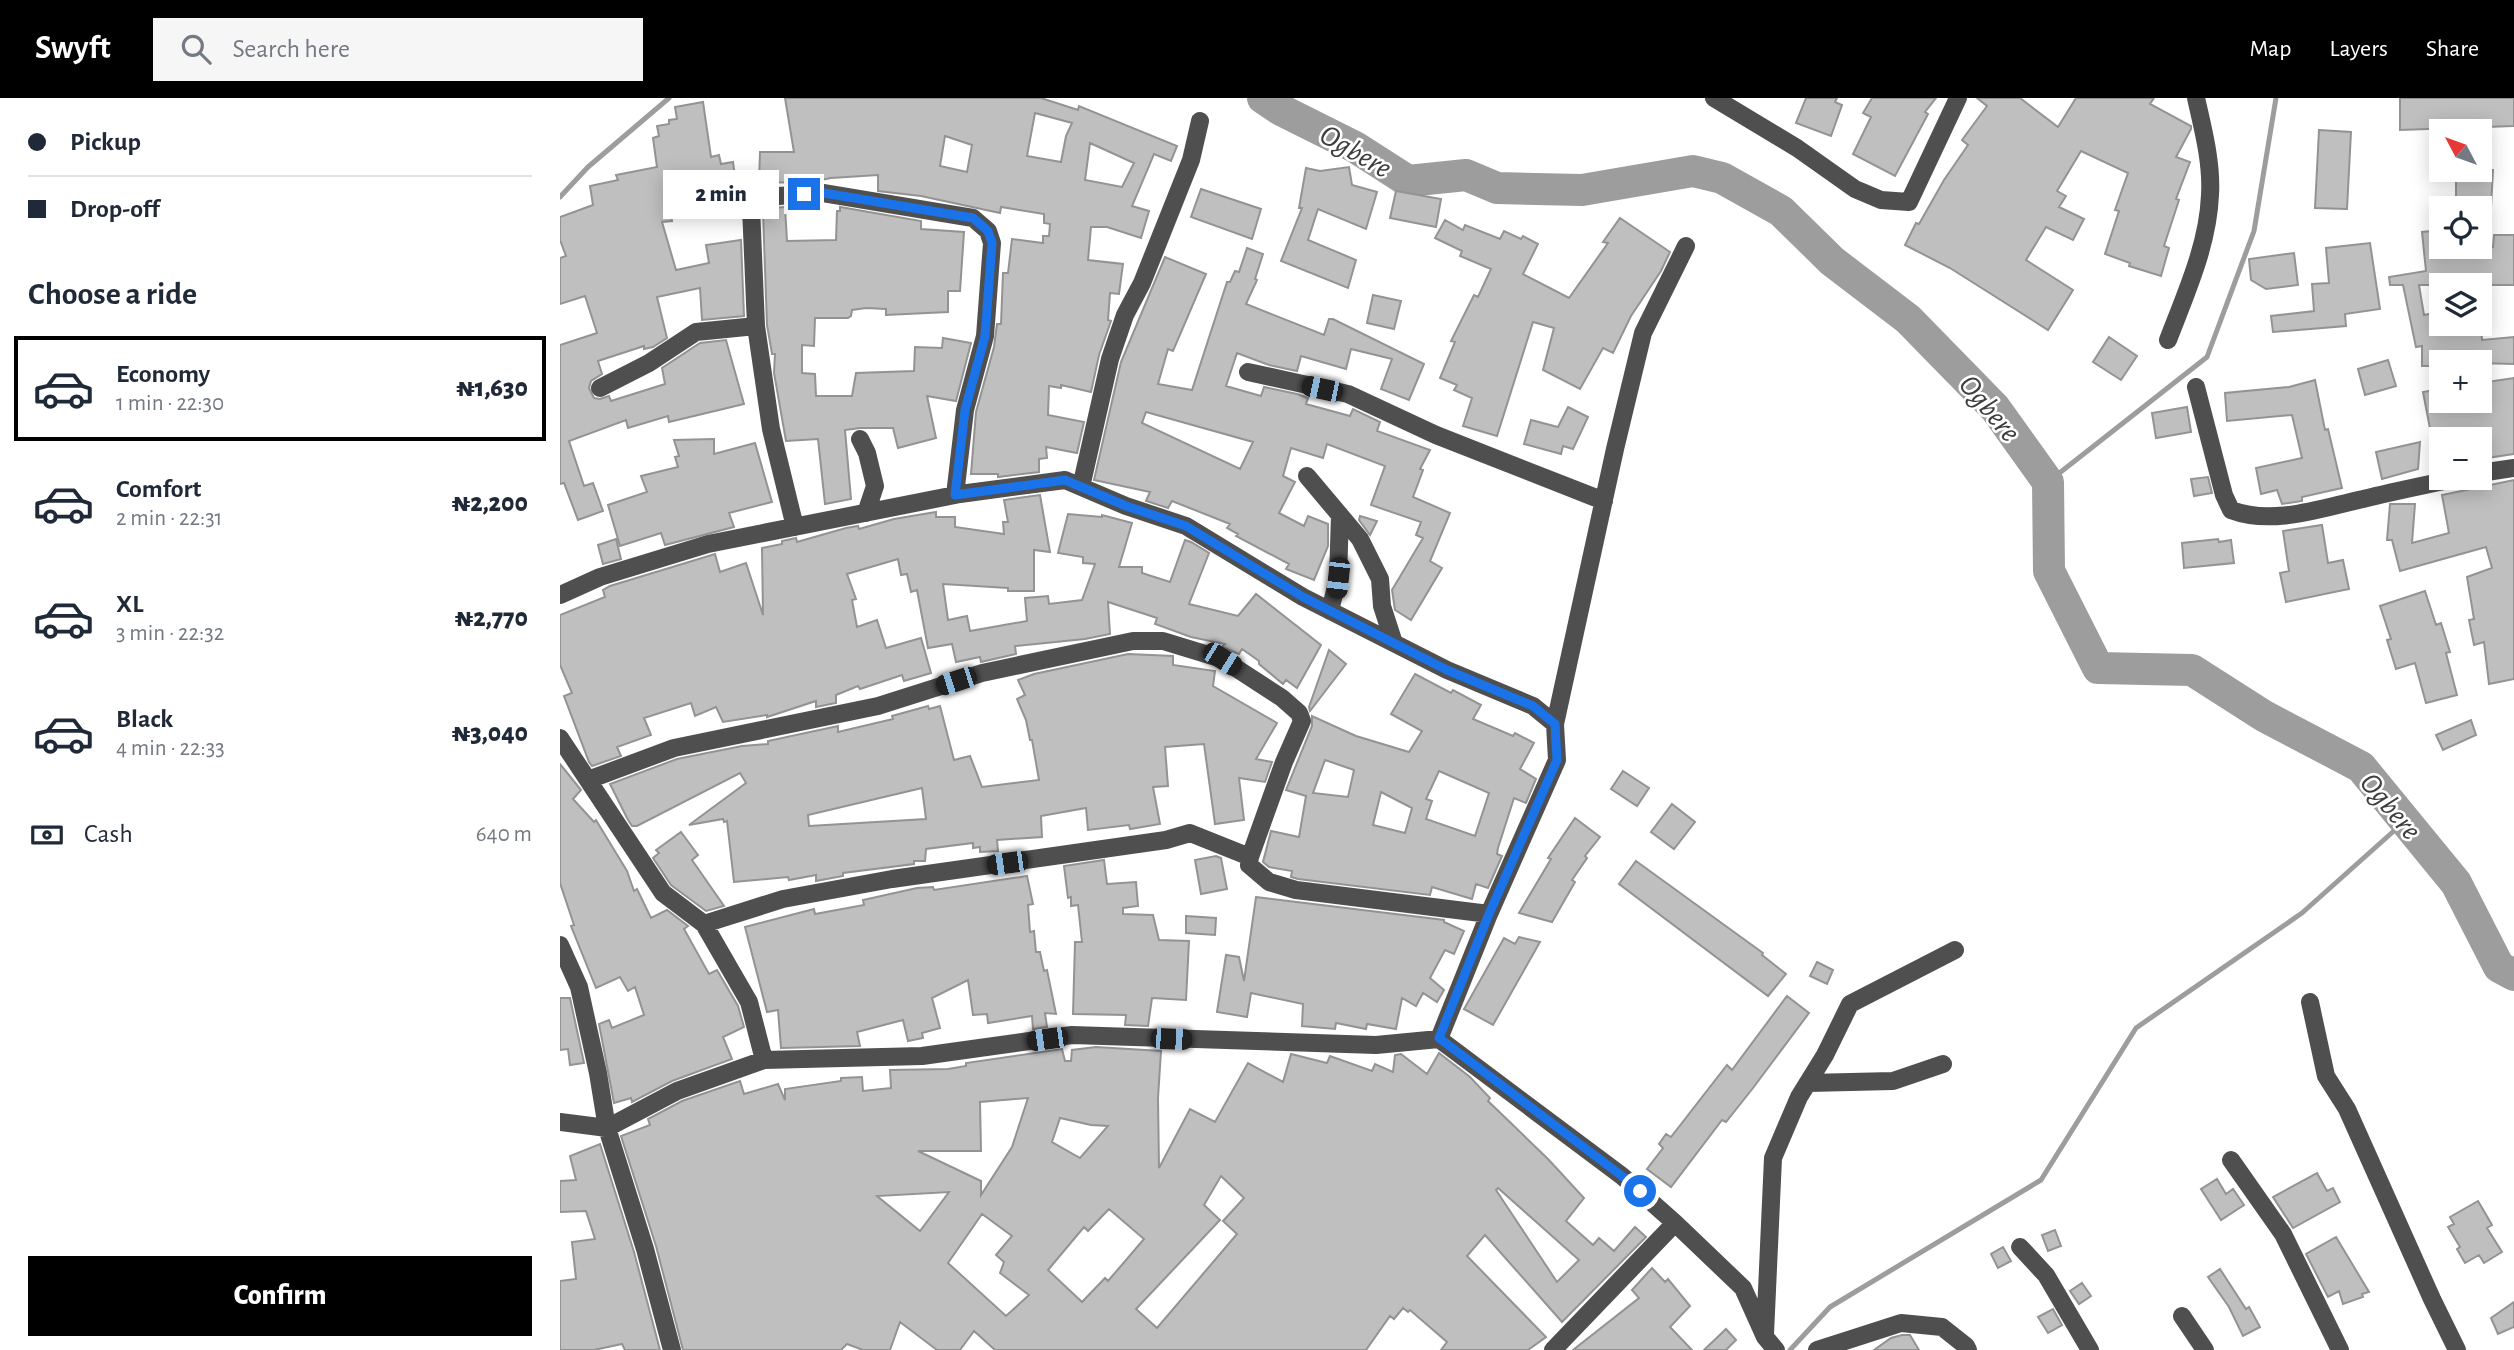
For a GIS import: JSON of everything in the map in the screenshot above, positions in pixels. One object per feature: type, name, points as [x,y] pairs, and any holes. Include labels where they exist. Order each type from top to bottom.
[{"type":"street","points":[[1714,98],[1797,148],[1855,189],[1881,200],[1909,202],[1958,98]]},
{"type":"street","points":[[2168,340],[2200,256],[2210,194],[2204,136],[2196,98]]},
{"type":"street","points":[[1081,486],[1110,359],[1125,315],[1142,283],[1191,160],[1199,121]]},
{"type":"street","points":[[795,527],[771,429],[756,326],[751,207],[764,197],[824,193],[890,203],[973,218],[988,231],[992,243],[985,336],[965,410],[955,495]]},
{"type":"street","points":[[1439,1038],[1489,914],[1557,760],[1555,724],[1643,333],[1686,246]]},
{"type":"street","points":[[600,388],[649,362],[696,332],[756,326]]},
{"type":"street","points":[[1248,372],[1348,394],[1436,435],[1604,501]]},
{"type":"street","points":[[2196,387],[2224,495],[2231,510],[2244,515],[2294,514],[2429,484]]},
{"type":"street","points":[[860,439],[867,453],[875,486],[866,513]]},
{"type":"street","points":[[2492,471],[2514,468]]},
{"type":"street","points":[[1307,476],[1360,539],[1380,579],[1382,606],[1394,643]]},
{"type":"street","points":[[560,595],[600,577],[708,544],[955,495],[1065,480],[1126,506],[1186,526],[1303,597],[1447,670],[1533,706],[1555,724]]},
{"type":"street","points":[[1331,611],[1338,578],[1340,515]]},
{"type":"street","points":[[588,780],[674,748],[878,706],[982,673],[1133,641],[1163,641],[1222,659],[1282,698],[1299,713],[1302,721],[1284,762],[1250,857],[1249,865],[1269,882],[1296,890],[1489,914]]},
{"type":"street","points":[[560,738],[663,892],[704,924],[749,1002],[764,1060]]},
{"type":"street","points":[[704,924],[783,899],[892,879],[1166,840],[1190,832],[1250,857]]},
{"type":"street","points":[[560,945],[579,987],[607,1128],[645,1249],[672,1350]]},
{"type":"street","points":[[1770,1344],[1773,1158],[1799,1097],[1850,1004],[1955,950]]},
{"type":"street","points":[[2310,1002],[2326,1076],[2347,1109],[2457,1350]]},
{"type":"street","points":[[560,1122],[607,1128],[677,1091],[764,1060],[922,1056],[1072,1035],[1376,1045],[1439,1038],[1622,1176],[1675,1223],[1743,1288],[1770,1344]]},
{"type":"street","points":[[1808,1083],[1893,1082],[1943,1064]]},
{"type":"street","points":[[2231,1160],[2283,1234],[2340,1350]]},
{"type":"street","points":[[1553,1350],[1675,1223]]},
{"type":"street","points":[[2020,1247],[2046,1275],[2090,1350]]},
{"type":"street","points":[[2182,1316],[2205,1350]]},
{"type":"street","points":[[1816,1350],[1901,1323],[1942,1327],[1968,1350]]},
{"type":"building","points":[[785,98],[1041,98],[1078,110],[1079,106],[1177,146],[1171,161],[1154,154],[1132,206],[1149,211],[1141,238],[1107,227],[1091,227],[1088,260],[1123,264],[1119,294],[1110,293],[1108,320],[1111,321],[1099,355],[1091,392],[1061,385],[1061,388],[1049,386],[1048,415],[1084,422],[1077,453],[1046,447],[1047,458],[1039,459],[1039,472],[998,477],[998,474],[971,474],[976,412],[994,347],[997,324],[1001,324],[1003,273],[1008,273],[1012,239],[1043,243],[1043,236],[1049,236],[1050,224],[1044,223],[1044,214],[1001,207],[1000,213],[921,196],[878,191],[878,175],[831,178],[806,183],[759,182],[760,152],[794,152]],"holes":[[[1035,113],[1072,123],[1066,136],[1061,162],[1027,156]],[[945,136],[972,145],[967,172],[940,166]],[[1090,143],[1134,163],[1122,187],[1085,180]]]},
{"type":"building","points":[[1806,98],[1837,98],[1835,102],[1842,105],[1831,136],[1796,123]]},
{"type":"building","points":[[1872,98],[1936,98],[1925,112],[1928,114],[1895,176],[1853,154],[1871,117],[1863,113]]},
{"type":"building","points":[[1977,98],[2020,98],[2058,127],[2076,98],[2154,98],[2150,104],[2191,126],[2176,157],[2190,162],[2176,199],[2179,200],[2164,246],[2169,248],[2161,276],[2129,266],[2130,263],[2105,254],[2119,211],[2115,210],[2128,173],[2081,151],[2057,191],[2066,196],[2059,207],[2084,219],[2073,240],[2046,227],[2026,260],[2073,290],[2048,330],[1950,268],[1905,245],[1916,223],[1919,224],[1968,145],[1962,140],[1987,106]]},
{"type":"building","points":[[2400,98],[2514,98],[2514,126],[2492,127],[2492,119],[2429,119],[2429,129],[2400,130]]},
{"type":"building","points":[[703,102],[711,157],[719,155],[721,164],[733,162],[738,197],[670,210],[672,221],[662,222],[676,270],[709,263],[706,245],[741,240],[744,316],[702,320],[700,288],[657,297],[667,338],[653,347],[644,349],[644,346],[598,361],[602,374],[591,381],[589,388],[594,398],[609,396],[611,401],[665,384],[662,368],[700,343],[726,340],[744,404],[669,422],[668,416],[628,428],[626,420],[569,441],[584,486],[593,483],[603,511],[578,520],[564,483],[560,484],[560,345],[597,333],[585,296],[560,304],[560,258],[566,256],[560,240],[560,217],[593,205],[590,186],[618,180],[616,175],[657,167],[653,138],[659,136],[657,126],[677,119],[675,107]]},
{"type":"building","points":[[2319,130],[2351,132],[2347,209],[2315,208]]},
{"type":"building","points":[[1349,167],[1352,185],[1377,192],[1366,229],[1318,209],[1308,240],[1356,260],[1348,288],[1281,261],[1302,208],[1299,208],[1306,168],[1320,171]]},
{"type":"building","points":[[2493,170],[2492,196],[2456,196],[2456,182],[2492,182]]},
{"type":"building","points":[[1201,189],[1261,209],[1252,239],[1191,217]]},
{"type":"building","points":[[1396,191],[1441,199],[1436,227],[1390,218]]},
{"type":"building","points":[[785,207],[787,241],[836,240],[837,211],[840,211],[840,207],[921,221],[921,229],[964,232],[960,291],[948,291],[948,312],[886,315],[886,309],[866,308],[852,310],[848,318],[815,318],[814,346],[802,345],[802,373],[815,374],[816,396],[852,396],[856,373],[914,371],[915,347],[942,348],[943,338],[971,343],[956,401],[927,396],[936,438],[898,448],[893,428],[845,430],[851,499],[825,504],[818,439],[786,441],[774,373],[775,354],[772,354],[767,325],[763,212],[770,211],[770,208]]},
{"type":"building","points":[[1620,218],[1670,252],[1661,271],[1631,316],[1613,353],[1603,348],[1580,389],[1543,370],[1554,328],[1533,322],[1497,436],[1463,426],[1472,398],[1454,390],[1457,385],[1440,378],[1455,342],[1451,341],[1474,295],[1478,297],[1491,269],[1460,256],[1462,251],[1435,238],[1445,220],[1463,230],[1465,225],[1500,239],[1504,231],[1521,239],[1523,236],[1538,244],[1523,274],[1569,298],[1608,243],[1603,242]]},
{"type":"building","points":[[2429,231],[2429,259],[2492,259],[2494,235],[2514,235],[2514,285],[2492,285],[2492,273],[2429,273],[2429,285],[2419,285],[2424,315],[2429,314],[2429,336],[2482,336],[2482,340],[2514,337],[2514,364],[2492,363],[2492,350],[2429,350],[2429,366],[2422,366],[2422,346],[2416,347],[2403,285],[2390,285],[2389,277],[2426,271],[2422,232]]},
{"type":"building","points":[[2370,243],[2380,309],[2345,314],[2346,326],[2273,332],[2271,316],[2314,311],[2312,284],[2329,283],[2326,248]]},
{"type":"building","points":[[1247,248],[1263,254],[1255,279],[1257,280],[1246,304],[1324,335],[1329,319],[1333,319],[1424,364],[1409,400],[1381,389],[1392,359],[1351,349],[1346,369],[1301,356],[1297,371],[1269,365],[1237,353],[1226,386],[1261,396],[1264,387],[1297,394],[1308,398],[1306,404],[1350,416],[1353,409],[1380,422],[1377,431],[1430,450],[1420,469],[1423,470],[1413,497],[1450,513],[1430,561],[1442,568],[1411,620],[1395,610],[1392,590],[1423,538],[1416,535],[1421,522],[1371,505],[1385,466],[1327,444],[1323,458],[1291,448],[1283,476],[1295,482],[1279,513],[1304,526],[1308,516],[1328,524],[1328,546],[1314,580],[1286,569],[1289,564],[1236,536],[1238,534],[1227,528],[1230,524],[1172,501],[1168,508],[1146,501],[1150,492],[1094,480],[1121,362],[1165,257],[1206,274],[1173,351],[1168,349],[1158,384],[1192,390],[1227,282],[1230,282],[1235,271],[1239,272]],"holes":[[[1146,412],[1253,442],[1240,469],[1142,423]]]},
{"type":"building","points":[[2294,253],[2298,285],[2266,289],[2251,280],[2249,259]]},
{"type":"building","points":[[1373,295],[1401,301],[1394,329],[1367,323]]},
{"type":"building","points":[[2109,337],[2137,356],[2121,380],[2093,362]]},
{"type":"building","points":[[2388,360],[2396,386],[2365,395],[2358,369]]},
{"type":"building","points":[[2514,378],[2514,454],[2492,457],[2492,427],[2430,427],[2423,392],[2429,391],[2429,413],[2492,413],[2492,381]]},
{"type":"building","points":[[2315,380],[2325,430],[2328,429],[2342,488],[2302,497],[2302,501],[2282,504],[2277,490],[2261,494],[2256,468],[2302,458],[2292,415],[2227,421],[2225,393],[2289,387]]},
{"type":"building","points":[[1568,407],[1588,417],[1573,449],[1563,446],[1561,454],[1524,444],[1531,420],[1558,427]]},
{"type":"building","points":[[2187,407],[2191,432],[2156,438],[2152,413]]},
{"type":"building","points":[[714,439],[714,454],[755,443],[772,502],[729,513],[734,527],[665,545],[661,533],[620,546],[608,505],[647,492],[641,476],[678,467],[675,457],[679,456],[674,440]]},
{"type":"building","points":[[2420,442],[2418,469],[2382,479],[2376,452]]},
{"type":"building","points":[[2208,477],[2212,493],[2194,496],[2191,479]]},
{"type":"building","points":[[2514,480],[2514,679],[2489,684],[2484,642],[2474,645],[2469,620],[2474,619],[2467,577],[2492,568],[2486,547],[2400,571],[2392,540],[2387,540],[2390,504],[2415,504],[2412,543],[2449,533],[2442,495],[2466,490],[2492,490],[2492,485]]},
{"type":"building","points":[[1040,495],[1050,552],[1034,550],[1034,591],[943,584],[948,620],[967,616],[970,631],[1027,621],[1025,598],[1048,596],[1049,604],[1082,600],[1095,564],[1083,563],[1083,557],[1058,553],[1068,514],[1102,515],[1132,523],[1119,567],[1142,567],[1142,573],[1170,582],[1185,540],[1191,542],[1209,553],[1189,604],[1238,616],[1256,594],[1321,645],[1297,688],[1286,680],[1283,684],[1242,649],[1239,654],[1222,647],[1225,644],[1191,637],[1155,624],[1157,618],[1108,602],[1110,634],[1015,646],[1016,654],[981,662],[980,657],[956,662],[952,644],[928,648],[917,590],[911,592],[907,574],[901,575],[898,559],[847,574],[856,599],[852,600],[857,627],[877,620],[886,648],[921,638],[931,673],[904,681],[902,675],[860,689],[858,686],[836,695],[836,703],[816,707],[816,701],[767,717],[723,722],[716,707],[695,716],[691,703],[644,718],[651,735],[617,747],[621,756],[592,766],[589,762],[564,696],[572,693],[560,665],[560,615],[605,597],[603,590],[610,586],[715,554],[720,572],[746,563],[763,615],[762,548],[796,538],[797,542],[846,528],[858,526],[859,529],[894,519],[936,512],[936,517],[955,517],[955,527],[1004,534],[1003,522],[1008,522],[1004,500]]},
{"type":"building","points":[[1360,516],[1377,521],[1370,535],[1359,520]]},
{"type":"building","points":[[2322,525],[2328,563],[2343,560],[2349,589],[2286,602],[2280,573],[2289,571],[2283,531]]},
{"type":"building","points":[[616,539],[621,559],[603,564],[598,545]]},
{"type":"building","points":[[2218,539],[2219,542],[2231,540],[2234,563],[2184,568],[2182,543]]},
{"type":"building","points":[[2425,591],[2436,625],[2441,623],[2450,652],[2446,653],[2457,695],[2426,703],[2415,663],[2396,669],[2387,640],[2391,639],[2380,606]]},
{"type":"building","points":[[1329,650],[1346,664],[1310,711],[1309,707]]},
{"type":"building","points":[[1128,654],[1173,656],[1173,665],[1215,671],[1213,686],[1277,723],[1256,759],[1272,762],[1265,782],[1239,778],[1244,820],[1215,824],[1204,744],[1165,747],[1168,786],[1153,787],[1160,824],[1130,829],[1129,825],[1088,830],[1086,808],[1041,816],[1042,837],[997,840],[998,851],[980,852],[980,847],[973,848],[973,843],[926,849],[925,861],[914,861],[914,864],[843,873],[843,876],[816,881],[816,875],[789,880],[788,877],[734,882],[727,821],[724,822],[723,819],[689,825],[746,783],[740,773],[637,826],[632,826],[610,784],[677,759],[742,746],[768,744],[768,741],[838,726],[838,732],[893,719],[892,716],[928,706],[929,709],[940,706],[954,760],[970,756],[982,787],[1039,780],[1032,740],[1017,699],[1025,695],[1018,680],[1034,674]],"holes":[[[922,788],[926,819],[809,826],[808,815]]]},
{"type":"building","points":[[1415,674],[1481,705],[1473,719],[1513,736],[1515,733],[1534,743],[1520,769],[1536,779],[1526,803],[1514,798],[1498,848],[1497,854],[1502,856],[1488,888],[1476,884],[1472,899],[1432,887],[1430,895],[1298,879],[1291,877],[1292,871],[1269,867],[1263,862],[1271,831],[1299,837],[1306,796],[1286,790],[1312,726],[1312,716],[1356,736],[1409,752],[1422,731],[1391,714]],"holes":[[[1325,760],[1354,770],[1348,797],[1313,793]],[[1439,771],[1489,793],[1475,836],[1426,819],[1432,801],[1426,799]],[[1381,792],[1412,808],[1405,833],[1373,825]]]},
{"type":"building","points":[[2471,720],[2476,735],[2443,750],[2436,735]]},
{"type":"building","points":[[560,764],[581,790],[573,799],[594,822],[596,820],[651,918],[667,910],[688,926],[684,929],[709,974],[717,970],[738,1006],[744,1027],[723,1037],[732,1059],[672,1081],[632,1102],[631,1098],[614,1103],[599,1024],[609,1020],[612,1028],[644,1015],[635,987],[628,991],[620,977],[596,988],[571,926],[574,925],[560,883]]},
{"type":"building","points":[[1623,771],[1649,788],[1637,806],[1611,789]]},
{"type":"building","points":[[1672,804],[1695,822],[1674,849],[1651,832]]},
{"type":"building","points":[[1575,818],[1600,837],[1585,856],[1587,858],[1572,880],[1575,882],[1552,922],[1519,913],[1551,859],[1548,858]]},
{"type":"building","points":[[681,832],[698,855],[692,860],[724,906],[706,911],[671,885],[653,858],[659,853],[656,850]]},
{"type":"building","points":[[1216,856],[1221,858],[1227,889],[1201,894],[1195,860]]},
{"type":"building","points":[[1104,860],[1107,884],[1136,882],[1138,906],[1123,908],[1123,914],[1153,915],[1159,940],[1189,941],[1186,1000],[1152,998],[1148,1026],[1125,1025],[1126,1015],[1073,1014],[1075,942],[1082,942],[1078,905],[1071,906],[1071,897],[1068,898],[1064,866]]},
{"type":"building","points":[[1636,861],[1763,953],[1762,955],[1786,974],[1768,996],[1619,884]]},
{"type":"building","points":[[1027,876],[1033,904],[1028,905],[1030,932],[1034,931],[1036,952],[1040,952],[1044,971],[1047,970],[1056,1014],[1045,1013],[1047,1027],[1033,1029],[1032,1016],[988,1023],[987,1014],[973,1015],[968,980],[932,998],[940,1028],[922,1033],[923,1038],[908,1041],[903,1020],[857,1032],[860,1046],[781,1048],[778,1010],[767,1012],[745,927],[814,909],[815,914],[864,905],[863,900],[917,888],[933,887],[934,890]]},
{"type":"building","points":[[1256,897],[1444,920],[1464,931],[1454,954],[1445,950],[1430,978],[1444,990],[1437,1002],[1423,993],[1416,1006],[1402,998],[1396,1029],[1367,1024],[1366,1029],[1336,1023],[1335,1029],[1302,1026],[1303,1004],[1251,993],[1247,1017],[1217,1012],[1226,955],[1239,957],[1244,981]]},
{"type":"building","points":[[1186,916],[1216,918],[1215,935],[1186,933]]},
{"type":"building","points":[[1519,937],[1540,942],[1493,1025],[1464,1009],[1504,938],[1515,944]]},
{"type":"building","points":[[1817,962],[1833,970],[1827,984],[1810,976]]},
{"type":"building","points":[[1787,996],[1809,1013],[1753,1088],[1726,1122],[1722,1120],[1671,1187],[1647,1169],[1663,1148],[1659,1144],[1666,1134],[1671,1137],[1727,1065],[1732,1070]]},
{"type":"building","points":[[560,998],[570,998],[584,1063],[570,1065],[568,1049],[560,1050]]},
{"type":"building","points":[[1096,1047],[1161,1051],[1158,1098],[1159,1168],[1190,1109],[1215,1122],[1248,1063],[1283,1082],[1291,1054],[1327,1063],[1330,1056],[1372,1071],[1375,1064],[1393,1072],[1395,1055],[1401,1054],[1427,1074],[1439,1053],[1470,1077],[1490,1098],[1488,1101],[1584,1198],[1566,1221],[1593,1245],[1599,1238],[1614,1251],[1635,1227],[1646,1237],[1562,1322],[1485,1235],[1467,1256],[1546,1337],[1528,1350],[1441,1350],[1447,1342],[1410,1310],[1408,1312],[1403,1308],[1394,1319],[1390,1316],[1366,1350],[995,1350],[974,1331],[960,1350],[937,1350],[900,1322],[890,1350],[863,1350],[847,1344],[841,1350],[683,1350],[656,1246],[621,1136],[650,1125],[648,1119],[682,1101],[740,1081],[744,1094],[778,1084],[785,1100],[785,1089],[841,1081],[841,1078],[862,1077],[863,1091],[891,1088],[890,1070],[948,1069],[966,1066],[966,1063],[1062,1049],[1065,1061],[1071,1061],[1072,1050]],"holes":[[[1028,1098],[1012,1147],[981,1195],[981,1181],[918,1151],[981,1151],[980,1102]],[[1060,1118],[1108,1126],[1080,1158],[1052,1142]],[[1221,1176],[1244,1198],[1223,1221],[1237,1234],[1157,1328],[1136,1309],[1220,1220],[1204,1205]],[[1498,1188],[1579,1260],[1557,1282],[1496,1190]],[[949,1192],[920,1231],[877,1196]],[[1109,1209],[1144,1239],[1108,1281],[1105,1278],[1082,1302],[1048,1270],[1084,1227],[1088,1231]],[[982,1214],[1012,1236],[996,1255],[1004,1262],[1000,1273],[1029,1295],[1006,1316],[948,1263]]]},
{"type":"building","points":[[600,1144],[634,1252],[660,1350],[625,1350],[622,1344],[594,1350],[560,1350],[560,1281],[576,1279],[572,1242],[595,1239],[586,1211],[560,1212],[560,1181],[576,1180],[570,1156]]},
{"type":"building","points":[[2317,1173],[2327,1191],[2333,1188],[2340,1202],[2293,1228],[2273,1197]]},
{"type":"building","points":[[2217,1179],[2226,1194],[2233,1189],[2244,1205],[2221,1220],[2201,1189]]},
{"type":"building","points":[[2478,1201],[2492,1225],[2487,1228],[2502,1252],[2484,1263],[2479,1255],[2465,1263],[2457,1249],[2460,1247],[2448,1227],[2454,1224],[2450,1217]]},
{"type":"building","points":[[2055,1230],[2061,1246],[2048,1251],[2042,1235]]},
{"type":"building","points":[[2336,1237],[2369,1292],[2343,1304],[2339,1291],[2328,1297],[2306,1254]]},
{"type":"building","points":[[2003,1247],[2011,1261],[1998,1268],[1991,1254]]},
{"type":"building","points":[[1652,1268],[1665,1282],[1668,1279],[1690,1306],[1670,1327],[1692,1350],[1573,1350],[1639,1298],[1632,1290]]},
{"type":"building","points":[[2220,1269],[2246,1309],[2249,1307],[2260,1327],[2243,1336],[2229,1307],[2208,1277]]},
{"type":"building","points":[[2082,1283],[2091,1296],[2079,1304],[2070,1291]]},
{"type":"building","points":[[2514,1302],[2514,1327],[2498,1334],[2491,1318]]},
{"type":"building","points":[[2053,1309],[2062,1325],[2048,1333],[2038,1317]]},
{"type":"building","points":[[1726,1329],[1736,1340],[1726,1350],[1704,1350]]},
{"type":"building","points":[[1910,1335],[1919,1350],[1874,1350],[1891,1338]]},
{"type":"waterway","points":[[560,197],[588,167],[669,98]]},
{"type":"waterway","name":"Ogbere","points":[[1263,98],[1281,110],[1355,147],[1408,181],[1466,175],[1497,188],[1582,190],[1693,171],[1722,178],[1781,211],[1832,261],[1908,319],[1995,408],[2048,482],[2049,571],[2098,668],[2192,670],[2264,716],[2361,767],[2456,883],[2499,967],[2514,975]]},
{"type":"waterway","points":[[2048,482],[2207,357],[2254,231],[2276,98]]},
{"type":"waterway","points":[[1790,1350],[1830,1307],[2041,1180],[2136,1028],[2302,913],[2405,821]]},
{"type":"route","points":[[804,194],[824,193],[973,218],[988,231],[992,243],[985,336],[965,410],[955,495],[1065,480],[1126,506],[1186,526],[1303,597],[1447,670],[1533,706],[1555,724],[1557,760],[1489,914],[1439,1038],[1640,1191]]}]
